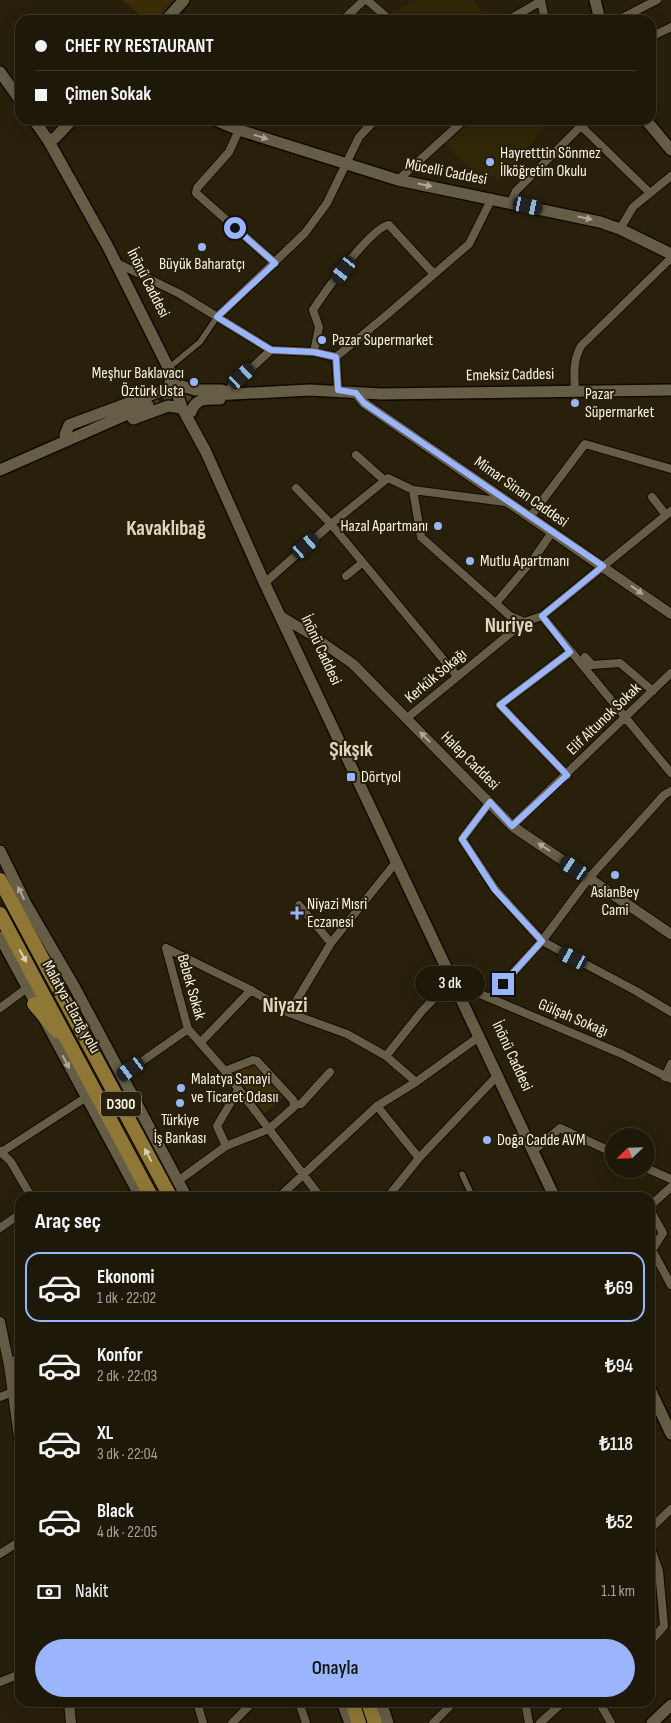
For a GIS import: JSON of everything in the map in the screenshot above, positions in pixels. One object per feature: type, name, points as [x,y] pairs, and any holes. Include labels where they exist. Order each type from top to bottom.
[{"type":"highway","name":"D300","points":[[0,880],[168,1192]]},
{"type":"highway","name":"Malatya-Elazığ yolu","points":[[0,914],[80,1058],[149,1192]]},
{"type":"highway","points":[[34,1004],[80,1058]]},
{"type":"highway","points":[[354,1707],[359,1723]]},
{"type":"highway","points":[[370,1707],[375,1723]]},
{"type":"main road","points":[[170,15],[184,0]]},
{"type":"main road","points":[[595,0],[599,15]]},
{"type":"main road","points":[[0,62],[15,83]]},
{"type":"main road","points":[[0,72],[15,93]]},
{"type":"main road","points":[[38,125],[51,139],[108,247],[187,410]]},
{"type":"main road","name":"İnönü Caddesi","points":[[44,125],[122,265],[182,386],[187,410],[206,452],[457,982],[552,1192]]},
{"type":"main road","points":[[51,139],[66,125]]},
{"type":"main road","name":"Mücelli Caddesi","points":[[228,125],[398,180],[492,198],[600,222],[620,229],[671,254]]},
{"type":"main road","points":[[650,125],[671,150]]},
{"type":"main road","points":[[66,438],[69,425],[168,388],[172,378]]},
{"type":"main road","name":"Emeksiz Caddesi","points":[[182,386],[211,395],[330,396],[348,392]]},
{"type":"main road","name":"Emeksiz Caddesi","points":[[211,395],[228,390],[324,386],[348,392],[381,394],[671,390]]},
{"type":"main road","points":[[161,391],[168,399],[168,406]]},
{"type":"main road","points":[[187,410],[211,395]]},
{"type":"main road","points":[[0,463],[148,405],[66,438],[0,470]]},
{"type":"main road","points":[[66,438],[77,444],[168,406],[187,410]]},
{"type":"main road","name":"İnönü Caddesi","points":[[187,410],[268,580],[397,861],[559,1192]]},
{"type":"main road","points":[[0,852],[30,912],[109,1052],[183,1192]]},
{"type":"main road","points":[[0,938],[34,1004],[138,1192]]},
{"type":"main road","points":[[61,993],[74,1002],[98,1045],[109,1052]]},
{"type":"main road","points":[[655,1400],[671,1434]]},
{"type":"main road","points":[[655,1411],[671,1445]]},
{"type":"main road","points":[[344,1707],[350,1723]]},
{"type":"main road","points":[[383,1707],[388,1723]]},
{"type":"main road","points":[[652,1723],[669,1713]]},
{"type":"main road","points":[[656,1723],[669,1713]]},
{"type":"street","points":[[349,15],[366,0],[384,15]]},
{"type":"street","points":[[628,15],[657,0]]},
{"type":"street","points":[[517,15],[541,1],[544,15]]},
{"type":"street","points":[[656,34],[671,27]]},
{"type":"street","points":[[171,366],[200,342],[217,317],[305,233],[327,203],[359,136],[370,125]]},
{"type":"street","points":[[398,180],[458,125]]},
{"type":"street","points":[[511,202],[516,191],[582,125]]},
{"type":"street","points":[[586,125],[650,193]]},
{"type":"street","points":[[239,130],[229,152],[197,188],[196,193],[275,263]]},
{"type":"street","points":[[620,229],[633,207],[671,176]]},
{"type":"street","points":[[336,357],[468,244],[492,198]]},
{"type":"street","points":[[314,352],[319,327],[313,310],[363,244],[383,226],[389,226],[434,274]]},
{"type":"street","points":[[575,390],[576,353],[581,346],[671,258]]},
{"type":"street","points":[[122,265],[180,294],[271,350],[314,352],[336,357]]},
{"type":"street","points":[[228,390],[271,350]]},
{"type":"street","points":[[336,357],[348,392]]},
{"type":"street","name":"Mimar Sinan Caddesi","points":[[348,392],[671,614]]},
{"type":"street","points":[[530,516],[585,444],[671,469]]},
{"type":"street","points":[[356,455],[384,480]]},
{"type":"street","points":[[268,580],[330,524],[388,478],[413,490],[510,502]]},
{"type":"street","points":[[296,488],[330,524],[457,676]]},
{"type":"street","points":[[413,490],[421,537],[510,616],[524,622]]},
{"type":"street","points":[[652,497],[668,513]]},
{"type":"street","name":"Kerkük Sokağı","points":[[406,718],[524,622],[542,616],[668,513]]},
{"type":"street","points":[[496,603],[522,574],[552,532]]},
{"type":"street","points":[[346,576],[362,563]]},
{"type":"street","points":[[542,616],[671,773]]},
{"type":"street","name":"Halep Caddesi","points":[[286,620],[353,664],[512,826],[670,932]]},
{"type":"street","points":[[567,775],[500,705],[570,652]]},
{"type":"street","points":[[585,657],[592,665],[620,663],[653,691]]},
{"type":"street","name":"Elif Altunok Sokak","points":[[512,826],[671,673]]},
{"type":"street","points":[[490,998],[542,941],[589,878],[664,795],[671,790]]},
{"type":"street","points":[[490,802],[462,839],[495,890],[542,941],[636,991],[671,1012]]},
{"type":"street","points":[[289,1013],[331,943],[397,861]]},
{"type":"street","points":[[299,905],[331,943]]},
{"type":"street","name":"Bebek Sokak","points":[[251,990],[166,948],[188,1029],[225,1071],[317,1192]]},
{"type":"street","points":[[386,1056],[422,1010],[457,982]]},
{"type":"street","name":"Gülşah Sokağı","points":[[457,982],[622,1054],[668,1078]]},
{"type":"street","points":[[0,1008],[26,988]]},
{"type":"street","points":[[201,1042],[251,990],[289,1013],[346,1034],[386,1056],[416,1082]]},
{"type":"street","points":[[121,1076],[188,1029]]},
{"type":"street","points":[[285,1192],[377,1106],[416,1082],[480,1036]]},
{"type":"street","points":[[178,1181],[226,1146],[269,1129],[294,1107],[293,1100],[257,1061],[253,1060],[225,1071]]},
{"type":"street","points":[[668,1078],[671,1064]]},
{"type":"street","points":[[294,1105],[301,1104],[330,1072]]},
{"type":"street","points":[[392,1192],[419,1158],[498,1075]]},
{"type":"street","points":[[226,1146],[217,1126],[238,1090]]},
{"type":"street","points":[[28,1192],[10,1162],[1,1152],[85,1098]]},
{"type":"street","points":[[377,1106],[419,1158]]},
{"type":"street","points":[[538,1147],[560,1128],[605,1149]]},
{"type":"street","points":[[655,1172],[671,1179]]},
{"type":"street","points":[[462,1174],[470,1192]]},
{"type":"street","points":[[655,1203],[671,1187]]},
{"type":"street","points":[[0,1228],[15,1218]]},
{"type":"street","points":[[655,1218],[663,1234],[655,1246]]},
{"type":"street","points":[[655,1256],[671,1285]]},
{"type":"street","points":[[0,1322],[15,1406]]},
{"type":"street","points":[[9,1365],[15,1360]]},
{"type":"street","points":[[0,1397],[13,1392]]},
{"type":"street","points":[[655,1524],[671,1509]]},
{"type":"street","points":[[0,1554],[15,1544]]},
{"type":"street","points":[[655,1560],[659,1572],[664,1626],[655,1636]]},
{"type":"street","points":[[0,1682],[15,1676]]},
{"type":"street","points":[[71,1707],[71,1723]]},
{"type":"street","points":[[198,1707],[203,1723]]},
{"type":"street","points":[[232,1723],[248,1707]]},
{"type":"street","points":[[301,1707],[306,1723]]},
{"type":"street","points":[[434,1723],[449,1707]]},
{"type":"street","points":[[526,1707],[529,1723]]},
{"type":"street","points":[[540,1723],[558,1707]]},
{"type":"street","points":[[602,1707],[611,1723]]},
{"type":"shaded area","points":[[122,0],[183,0],[170,15],[141,15]]},
{"type":"shaded area","points":[[415,0],[474,0],[484,15],[388,15]]},
{"type":"shaded area","name":"Hayretttin Sönmez İlköğretim Okulu","points":[[464,125],[540,125],[544,129],[499,181],[487,175],[482,180],[444,142]]},
{"type":"shaded area","points":[[252,1059],[283,1097],[265,1113],[231,1069]]},
{"type":"tunnel","points":[[148,405],[212,395]]},
{"type":"place","name":"Hayretttin Sönmez İlköğretim Okulu","points":[[490,162]]},
{"type":"place","name":"Büyük Baharatçı","points":[[202,247]]},
{"type":"place","name":"Pazar Supermarket","points":[[322,340]]},
{"type":"place","name":"Meşhur Baklavacı Öztürk Usta","points":[[194,382]]},
{"type":"place","name":"Pazar Süpermarket","points":[[575,403]]},
{"type":"place","name":"Hazal Apartmanı","points":[[438,526]]},
{"type":"place","name":"Mutlu Apartmanı","points":[[470,561]]},
{"type":"place","name":"Dörtyol","points":[[351,777]]},
{"type":"place","name":"AslanBey Cami","points":[[615,875]]},
{"type":"place","name":"Niyazi Mısri Eczanesi","points":[[297,913]]},
{"type":"place","name":"Malatya Sanayi ve Ticaret Odasıı","points":[[181,1088]]},
{"type":"place","name":"Türkiye İş Bankası","points":[[180,1103]]},
{"type":"place","name":"Doğa Cadde AVM","points":[[487,1140]]},
{"type":"district","name":"Kavaklıbağ","points":[[166,528]]},
{"type":"district","name":"Nuriye","points":[[509,625]]},
{"type":"district","name":"Şıkşık","points":[[351,749]]},
{"type":"district","name":"Niyazi","points":[[285,1005]]},
{"type":"route","points":[[235,228],[275,263],[217,317],[271,350],[314,352],[336,357],[338,390],[356,393],[364,403],[603,566],[542,616],[570,652],[500,705],[567,775],[512,826],[490,802],[462,839],[495,890],[542,941],[503,984]]}]
